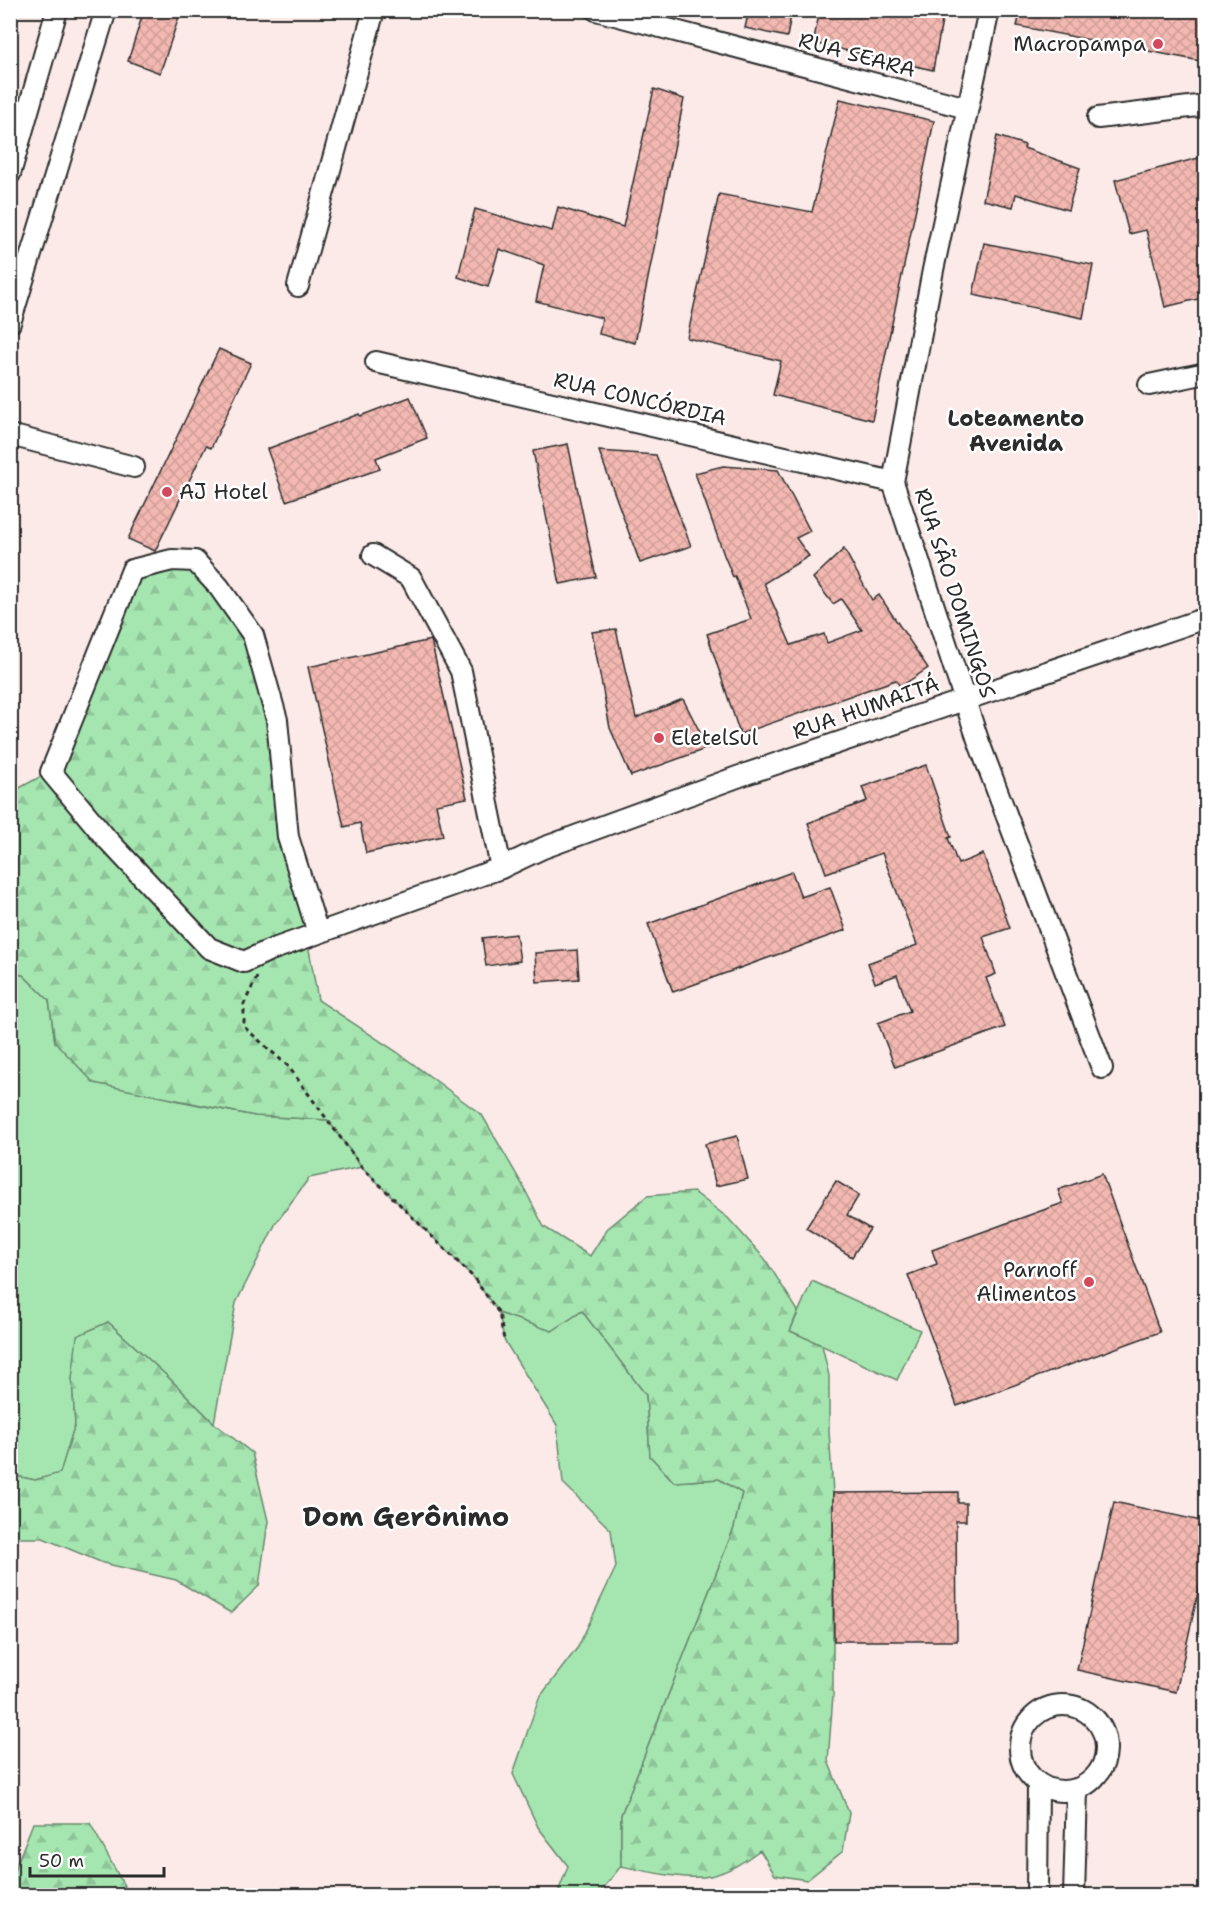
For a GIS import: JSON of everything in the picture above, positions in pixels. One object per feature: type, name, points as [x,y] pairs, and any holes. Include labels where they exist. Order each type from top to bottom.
[{"type":"street","points":[[10,174],[57,10]]},
{"type":"street","points":[[10,323],[106,10]]},
{"type":"street","points":[[298,286],[374,10]]},
{"type":"street","name":"RUA SEARA","points":[[596,10],[967,108]]},
{"type":"street","name":"RUA SÃO DOMINGOS","points":[[989,10],[933,270],[893,482],[978,740],[1102,1068]]},
{"type":"street","points":[[1098,118],[1206,105]]},
{"type":"street","name":"RUA CONCÓRDIA","points":[[376,362],[893,482]]},
{"type":"street","points":[[1149,385],[1206,373]]},
{"type":"street","points":[[10,435],[134,467]]},
{"type":"street","points":[[373,555],[411,578],[461,671],[501,868]]},
{"type":"street","name":"RUA HUMAITÁ","points":[[318,933],[288,837],[277,720],[253,635],[219,587],[195,561],[172,560],[132,570],[51,771],[106,838],[209,948],[244,962],[268,951],[501,868],[543,848],[740,776],[1206,618]]},
{"type":"street","points":[[1060,1705],[1080,1709],[1097,1721],[1106,1740],[1105,1761],[1095,1778],[1077,1790],[1057,1792],[1038,1784],[1024,1768],[1019,1747],[1025,1727],[1040,1712],[1060,1705]]},
{"type":"street","points":[[1037,1896],[1038,1784]]},
{"type":"street","points":[[1074,1896],[1077,1790]]},
{"type":"path","points":[[268,951],[244,1004],[244,1027],[288,1066],[362,1167],[473,1277],[499,1313],[504,1340]]},
{"type":"green space","points":[[195,561],[253,635],[318,1000],[397,1052],[482,1115],[544,1227],[590,1256],[607,1229],[647,1196],[694,1192],[728,1218],[765,1259],[798,1311],[790,1331],[822,1345],[829,1376],[829,1431],[833,1493],[833,1695],[828,1761],[849,1813],[843,1851],[807,1880],[775,1875],[760,1850],[730,1869],[710,1876],[666,1875],[621,1866],[621,1815],[734,1528],[742,1493],[719,1479],[674,1482],[650,1456],[646,1395],[582,1311],[552,1331],[499,1313],[473,1277],[362,1167],[328,1120],[255,1116],[94,1083],[55,1042],[49,1000],[23,975],[11,973],[11,867],[16,865],[11,833],[10,793],[51,771],[132,570]]},
{"type":"green space","points":[[10,973],[23,975],[49,1000],[55,1042],[174,1100],[255,1116],[328,1120],[362,1167],[309,1178],[276,1223],[236,1303],[214,1423],[108,1322],[72,1379],[75,1424],[60,1474],[35,1480],[10,1475]]},
{"type":"green space","points":[[812,1281],[920,1330],[897,1380],[790,1331]]},
{"type":"green space","points":[[582,1311],[646,1395],[650,1456],[674,1482],[719,1479],[742,1493],[734,1528],[621,1815],[621,1866],[598,1895],[557,1895],[568,1866],[538,1827],[513,1774],[539,1698],[578,1647],[616,1567],[611,1530],[563,1483],[557,1425],[504,1340],[499,1313],[552,1331]]},
{"type":"green space","points":[[108,1322],[214,1423],[252,1453],[268,1521],[259,1586],[231,1613],[176,1580],[103,1563],[43,1538],[11,1538],[11,1475],[35,1480],[60,1473],[75,1424],[72,1379],[77,1336]]},
{"type":"green space","points":[[33,1823],[90,1823],[129,1895],[11,1895],[11,1879]]},
{"type":"building","points":[[144,10],[162,10],[179,17],[160,73],[128,61]]},
{"type":"building","points":[[749,10],[792,10],[787,37],[745,28]]},
{"type":"building","points":[[820,10],[944,10],[933,70],[813,43]]},
{"type":"building","name":"Macropampa","points":[[1021,10],[1206,10],[1206,62],[1017,26]]},
{"type":"building","points":[[654,89],[684,99],[635,343],[599,334],[602,318],[536,301],[544,265],[499,249],[488,287],[458,277],[475,209],[552,231],[558,207],[623,227]]},
{"type":"building","points":[[840,99],[934,121],[872,420],[773,395],[781,361],[687,338],[719,194],[812,212]]},
{"type":"building","points":[[997,136],[1080,168],[1068,210],[1016,194],[1013,207],[983,200]]},
{"type":"building","points":[[1206,156],[1206,297],[1165,307],[1146,230],[1129,234],[1115,180]]},
{"type":"building","points":[[984,243],[1093,265],[1083,318],[973,295]]},
{"type":"building","points":[[219,349],[251,363],[211,448],[206,446],[155,551],[128,539]]},
{"type":"building","points":[[410,397],[427,438],[376,458],[380,469],[286,501],[267,449]]},
{"type":"building","points":[[568,444],[596,577],[560,584],[533,451]]},
{"type":"building","points":[[599,451],[656,455],[691,546],[640,563]]},
{"type":"building","points":[[723,466],[778,470],[810,531],[796,538],[809,556],[764,583],[791,645],[824,634],[827,643],[862,630],[841,599],[833,604],[813,578],[844,549],[872,600],[879,595],[928,668],[900,687],[896,680],[740,734],[707,634],[751,619],[735,576],[733,577],[724,555],[695,473]]},
{"type":"building","name":"EletelSul","points":[[616,629],[636,718],[683,699],[708,748],[631,776],[610,728],[592,632]]},
{"type":"building","points":[[431,640],[467,798],[436,804],[443,836],[366,853],[360,823],[344,827],[308,667]]},
{"type":"building","points":[[926,765],[958,864],[983,854],[1010,928],[983,937],[996,974],[986,978],[1005,1027],[895,1067],[878,1023],[910,1011],[897,975],[875,983],[868,963],[917,945],[882,853],[826,873],[808,823],[867,801],[862,787]]},
{"type":"building","points":[[792,872],[801,897],[830,887],[846,930],[673,992],[648,924]]},
{"type":"building","points":[[516,934],[520,961],[486,966],[482,938]]},
{"type":"building","points":[[577,950],[579,979],[537,982],[535,953]]},
{"type":"building","points":[[737,1136],[748,1179],[716,1186],[705,1144]]},
{"type":"building","points":[[1102,1174],[1160,1332],[957,1406],[908,1275],[937,1264],[932,1250],[1063,1203],[1058,1190]]},
{"type":"building","points":[[836,1181],[859,1195],[847,1215],[870,1229],[852,1257],[806,1228]]},
{"type":"building","points":[[958,1492],[958,1503],[966,1503],[966,1521],[956,1521],[957,1641],[834,1641],[833,1493]]},
{"type":"building","points":[[1114,1502],[1206,1522],[1206,1557],[1176,1692],[1077,1670]]},
{"type":"place","name":"Macropampa","points":[[1158,44]]},
{"type":"place","name":"AJ Hotel","points":[[167,492]]},
{"type":"place","name":"EletelSul","points":[[659,738]]},
{"type":"place","name":"Parnoff Alimentos","points":[[1089,1282]]},
{"type":"district","name":"Loteamento Avenida","points":[[1016,431]]},
{"type":"district","name":"Dom Gerônimo","points":[[406,1517]]}]
